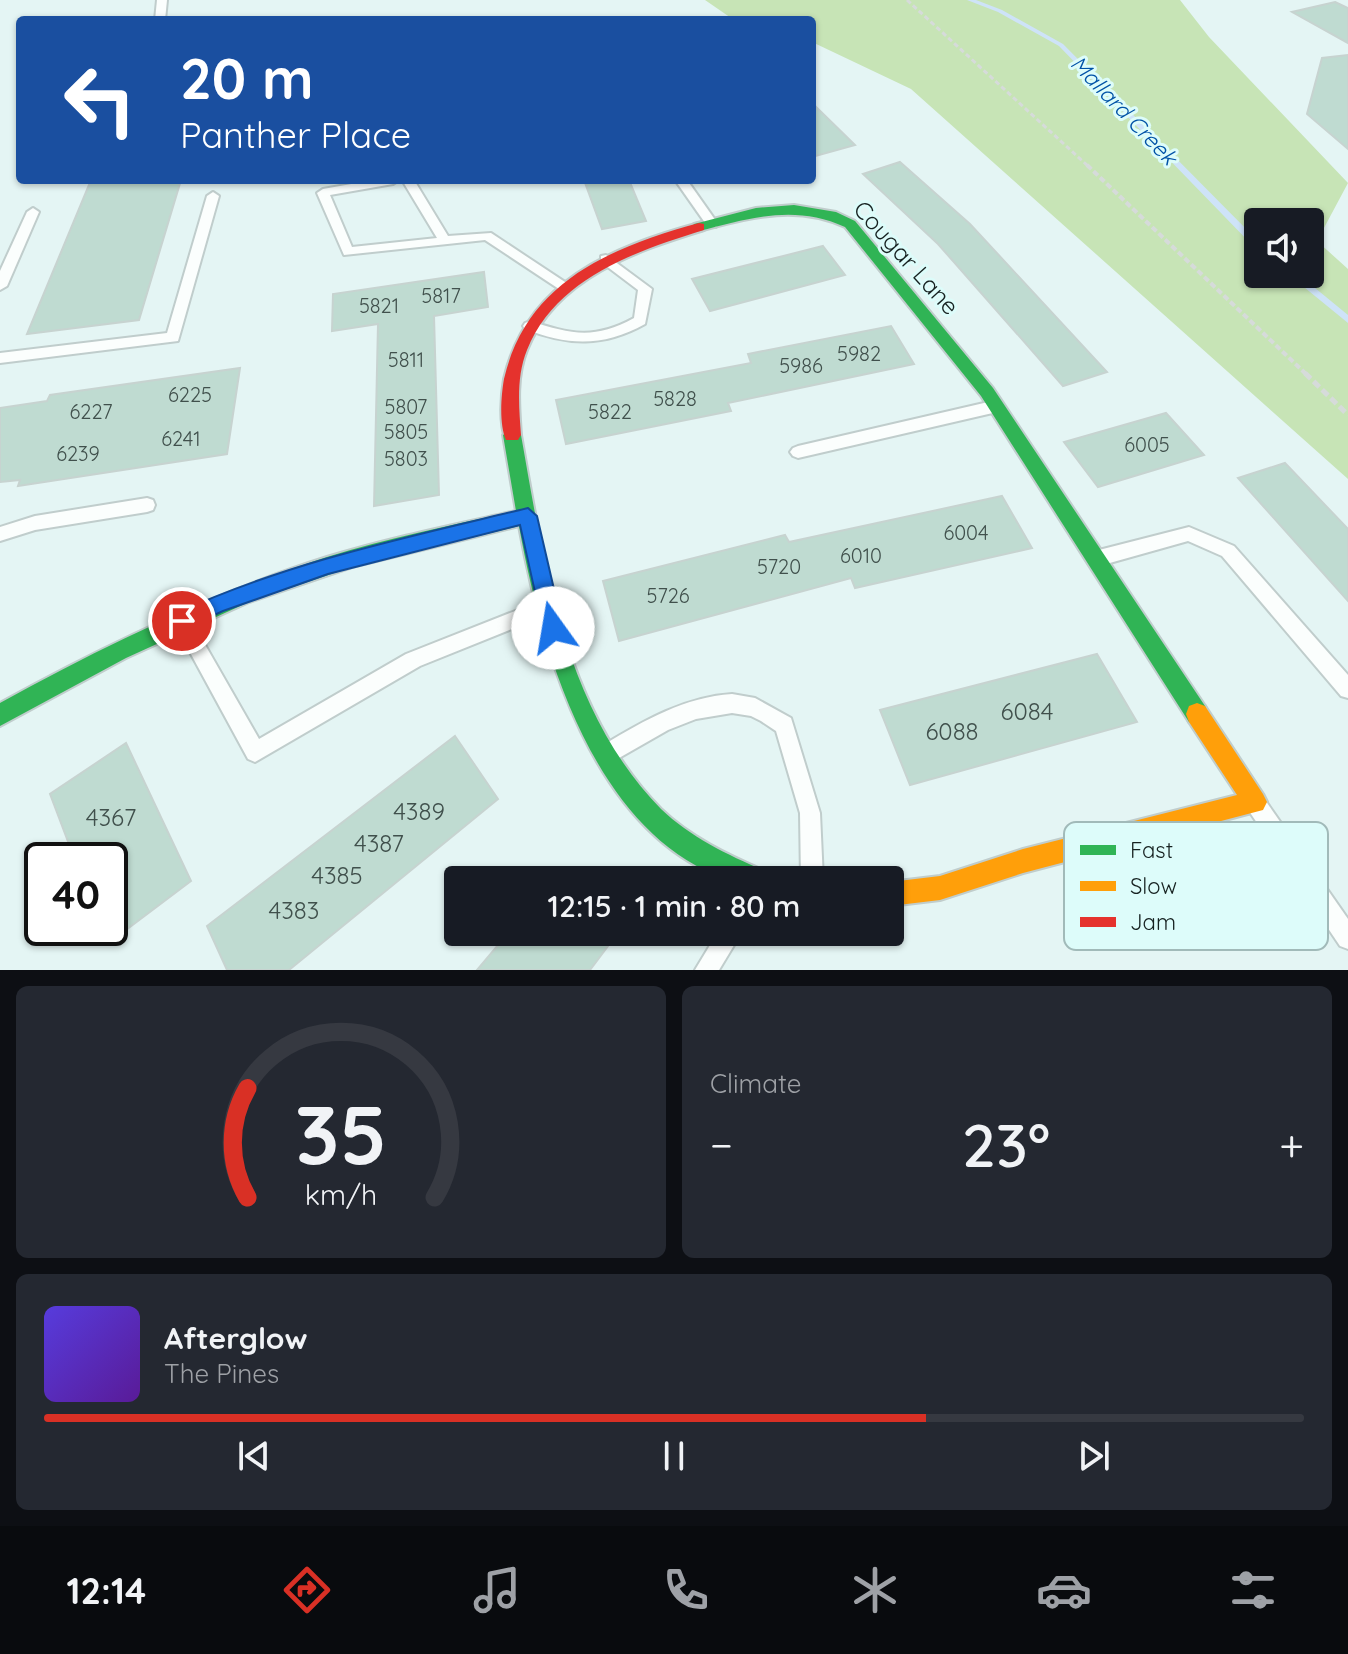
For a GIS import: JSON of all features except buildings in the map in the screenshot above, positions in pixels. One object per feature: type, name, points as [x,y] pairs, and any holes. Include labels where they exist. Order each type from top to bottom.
[{"type":"street","name":"Cougar Lane","points":[[730,866],[696,848],[646,810],[606,754],[578,692],[548,606],[510,416],[516,361],[530,326],[581,270],[712,224],[784,207],[832,211],[850,224],[997,406],[1099,558],[1255,802]]},
{"type":"street","points":[[0,715],[107,655],[218,604],[328,565],[528,516]]},
{"type":"street","points":[[1176,822],[1255,802]]},
{"type":"street","points":[[904,892],[940,888],[1064,851]]},
{"type":"lane","points":[[371,184],[323,193],[348,252],[487,236],[564,286]]},
{"type":"lane","points":[[410,184],[445,241]]},
{"type":"lane","points":[[684,184],[712,224]]},
{"type":"lane","points":[[0,358],[173,337],[213,196]]},
{"type":"lane","points":[[0,286],[33,212]]},
{"type":"lane","points":[[530,326],[553,336],[587,339],[617,335],[640,321],[645,289],[606,259]]},
{"type":"lane","points":[[798,452],[997,406]]},
{"type":"lane","points":[[0,534],[35,523],[147,505]]},
{"type":"lane","points":[[1099,558],[1189,534],[1228,551],[1348,689]]},
{"type":"lane","points":[[182,621],[255,752],[413,660],[548,606]]},
{"type":"lane","points":[[606,754],[663,722],[705,706],[753,706],[784,725],[810,813],[812,866]]},
{"type":"lane","points":[[1255,802],[1269,822]]},
{"type":"lane","points":[[1328,909],[1348,938]]},
{"type":"lane","points":[[706,970],[722,946]]},
{"type":"path","points":[[907,0],[1055,134],[1348,415]]},
{"type":"green space","points":[[705,0],[1180,0],[1209,37],[1348,183],[1324,228],[1324,208],[1244,208],[1244,288],[1324,288],[1324,247],[1348,269],[1348,479],[911,89],[816,44],[816,16],[728,16]]},
{"type":"waterway","name":"Mallard Creek","points":[[970,0],[1000,11],[1061,45],[1244,232]]},
{"type":"waterway","name":"Mallard Creek","points":[[1309,288],[1348,320]]},
{"type":"traffic: fast","points":[[699,227],[756,213],[794,209],[813,211],[850,224],[987,392],[1197,714]]},
{"type":"traffic: fast","points":[[512,435],[541,587],[572,688],[593,735],[620,778],[653,817],[676,836],[726,866]]},
{"type":"traffic: fast","points":[[0,715],[119,651],[200,613],[284,580],[352,558],[528,516]]},
{"type":"traffic: slow","points":[[1176,822],[1255,802],[1197,714]]},
{"type":"traffic: slow","points":[[904,892],[940,888],[1064,851]]},
{"type":"traffic: jam","points":[[512,435],[510,390],[518,352],[535,320],[559,294],[588,272],[622,254],[699,227]]},
{"type":"route","points":[[182,621],[218,604],[328,565],[528,516],[553,628]]}]
